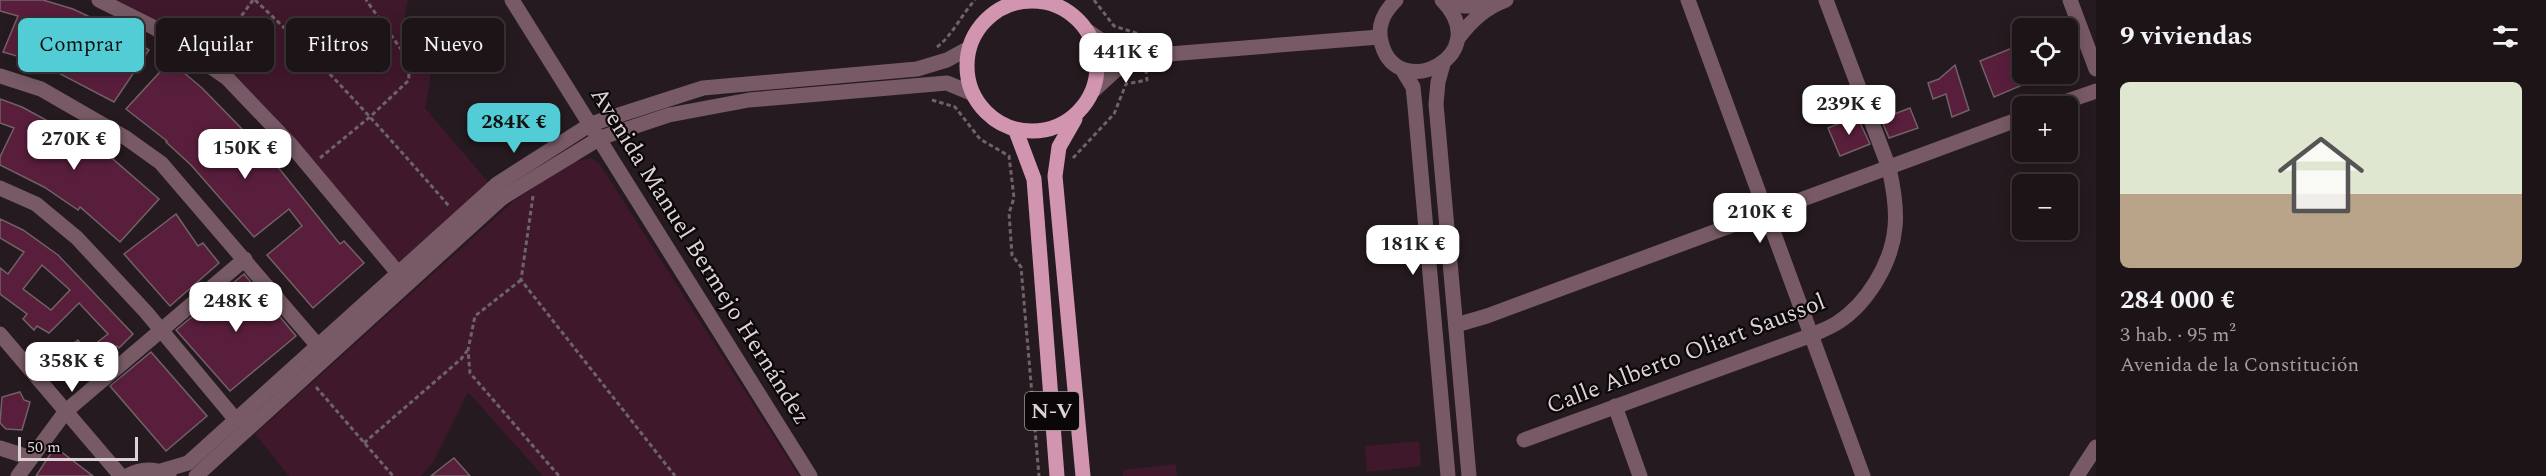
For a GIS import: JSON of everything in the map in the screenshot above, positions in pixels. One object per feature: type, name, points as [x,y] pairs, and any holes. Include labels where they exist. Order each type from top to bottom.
[{"type":"main road","points":[[1078,112],[1060,126],[1039,132],[1016,131],[997,123],[982,110],[971,93],[966,70],[969,48],[979,28],[999,6],[1019,1],[1051,1],[1072,14],[1089,32],[1096,49],[1098,71],[1093,91],[1078,112],[1059,147],[1055,177],[1083,476]]},
{"type":"main road","name":"N-V","points":[[1016,131],[1034,179],[1057,476]]},
{"type":"street","points":[[99,0],[156,29]]},
{"type":"street","name":"Avenida Manuel Bermejo Hernández","points":[[512,0],[810,476]]},
{"type":"street","points":[[1395,0],[1384,12],[1379,25],[1379,37],[1383,51],[1391,62],[1402,69],[1418,72],[1443,64]]},
{"type":"street","points":[[1443,0],[1464,6],[1491,6]]},
{"type":"street","points":[[1443,0],[1455,16],[1458,37]]},
{"type":"street","points":[[1469,476],[1436,104],[1438,82],[1443,64],[1454,51],[1458,37],[1472,20],[1491,6],[1506,0]]},
{"type":"street","points":[[1688,0],[1863,476]]},
{"type":"street","name":"Calle Alberto Oliart Saussol","points":[[1524,440],[1812,335],[1837,323],[1857,306],[1878,280],[1890,250],[1895,227],[1893,186],[1889,168],[1826,0]]},
{"type":"street","points":[[2070,0],[2096,69]]},
{"type":"street","points":[[1089,32],[1114,49],[1144,56],[1379,37]]},
{"type":"street","points":[[127,476],[148,469],[166,473],[188,463],[497,184],[591,124],[703,88],[917,69],[947,60],[969,48]]},
{"type":"street","points":[[1093,91],[1116,70],[1144,56]]},
{"type":"street","points":[[1402,69],[1413,87],[1448,476]]},
{"type":"street","points":[[220,72],[309,167],[398,273]]},
{"type":"street","points":[[0,76],[41,89],[126,138],[161,163],[318,346]]},
{"type":"street","points":[[196,476],[502,198],[600,138],[669,115],[749,100],[946,83],[971,93]]},
{"type":"street","points":[[2078,97],[2096,91]]},
{"type":"street","points":[[1456,325],[1488,316],[2012,122]]},
{"type":"street","points":[[0,188],[36,204],[57,219],[103,263],[236,420]]},
{"type":"street","points":[[18,476],[66,411],[245,259]]},
{"type":"street","points":[[0,334],[121,476]]},
{"type":"street","points":[[1615,406],[1640,476]]},
{"type":"street","points":[[2077,476],[2096,447]]},
{"type":"street","points":[[0,448],[31,458]]},
{"type":"path","points":[[240,18],[254,0],[305,46],[371,116],[459,218]]},
{"type":"path","points":[[309,167],[371,116],[409,80],[408,59],[366,0]]},
{"type":"path","points":[[935,47],[945,41],[963,13],[975,0]]},
{"type":"path","points":[[1072,160],[1114,114],[1126,84],[1147,80],[1142,35],[1114,26],[1094,0]]},
{"type":"path","points":[[919,86],[918,93],[955,108],[980,139],[1009,156],[1014,198],[1009,213],[1012,255],[1021,267],[1039,476]]},
{"type":"path","points":[[534,177],[521,280],[475,316],[468,350],[470,373],[559,476]]},
{"type":"path","points":[[521,280],[675,476]]},
{"type":"path","points":[[364,443],[461,359],[468,350]]},
{"type":"path","points":[[305,375],[393,476]]},
{"type":"shaded area","points":[[114,0],[408,0],[404,18],[402,18],[402,72],[430,72],[425,108],[488,182],[398,263],[298,143],[231,72],[274,72],[274,18],[156,18],[156,20]]},
{"type":"shaded area","points":[[591,158],[599,163],[799,476],[543,476],[468,392],[433,462],[421,476],[289,476],[255,434],[515,200],[574,162]]},
{"type":"shaded area","points":[[1419,441],[1421,466],[1367,472],[1365,446]]},
{"type":"shaded area","points":[[1176,464],[1177,476],[1123,476],[1122,470]]},
{"type":"building","points":[[0,0],[43,0],[73,9],[92,18],[18,18],[18,56],[3,52],[18,16],[0,11]]},
{"type":"building","points":[[144,47],[149,50],[144,57]]},
{"type":"building","points":[[2012,48],[2012,84],[2025,84],[1994,97],[1980,61]]},
{"type":"building","points":[[1955,65],[1969,110],[1952,117],[1946,94],[1933,99],[1928,83],[1939,79]]},
{"type":"building","points":[[57,72],[134,72],[114,102]]},
{"type":"building","points":[[160,72],[183,72],[246,133],[248,130],[340,244],[344,241],[364,263],[313,308],[267,255],[302,226],[289,209],[254,237],[167,141],[126,109]]},
{"type":"building","points":[[0,99],[22,107],[79,138],[82,133],[115,156],[113,159],[159,199],[120,242],[80,207],[78,210],[44,187],[0,165],[0,157],[14,128],[0,123]]},
{"type":"building","points":[[1910,108],[1918,128],[1889,138],[1881,119]]},
{"type":"building","points":[[1857,116],[1870,144],[1840,156],[1828,128]]},
{"type":"building","points":[[176,214],[198,246],[203,243],[219,263],[170,306],[124,254]]},
{"type":"building","points":[[0,219],[23,230],[58,255],[133,334],[119,348],[117,346],[82,373],[73,365],[67,369],[57,355],[78,340],[86,351],[108,334],[79,303],[49,333],[37,326],[34,330],[23,319],[27,314],[0,294],[0,268],[8,274],[24,252],[0,238]],"holes":[[[42,265],[70,290],[51,310],[23,289]]]},
{"type":"building","points":[[244,274],[296,336],[230,391],[176,330]]},
{"type":"building","points":[[151,352],[207,416],[166,451],[110,386]]},
{"type":"building","points":[[20,392],[24,400],[30,402],[22,430],[6,429],[0,423],[2,397]]},
{"type":"building","points":[[55,447],[93,476],[36,476]]},
{"type":"building","points":[[454,458],[470,476],[431,476],[446,464]]}]
